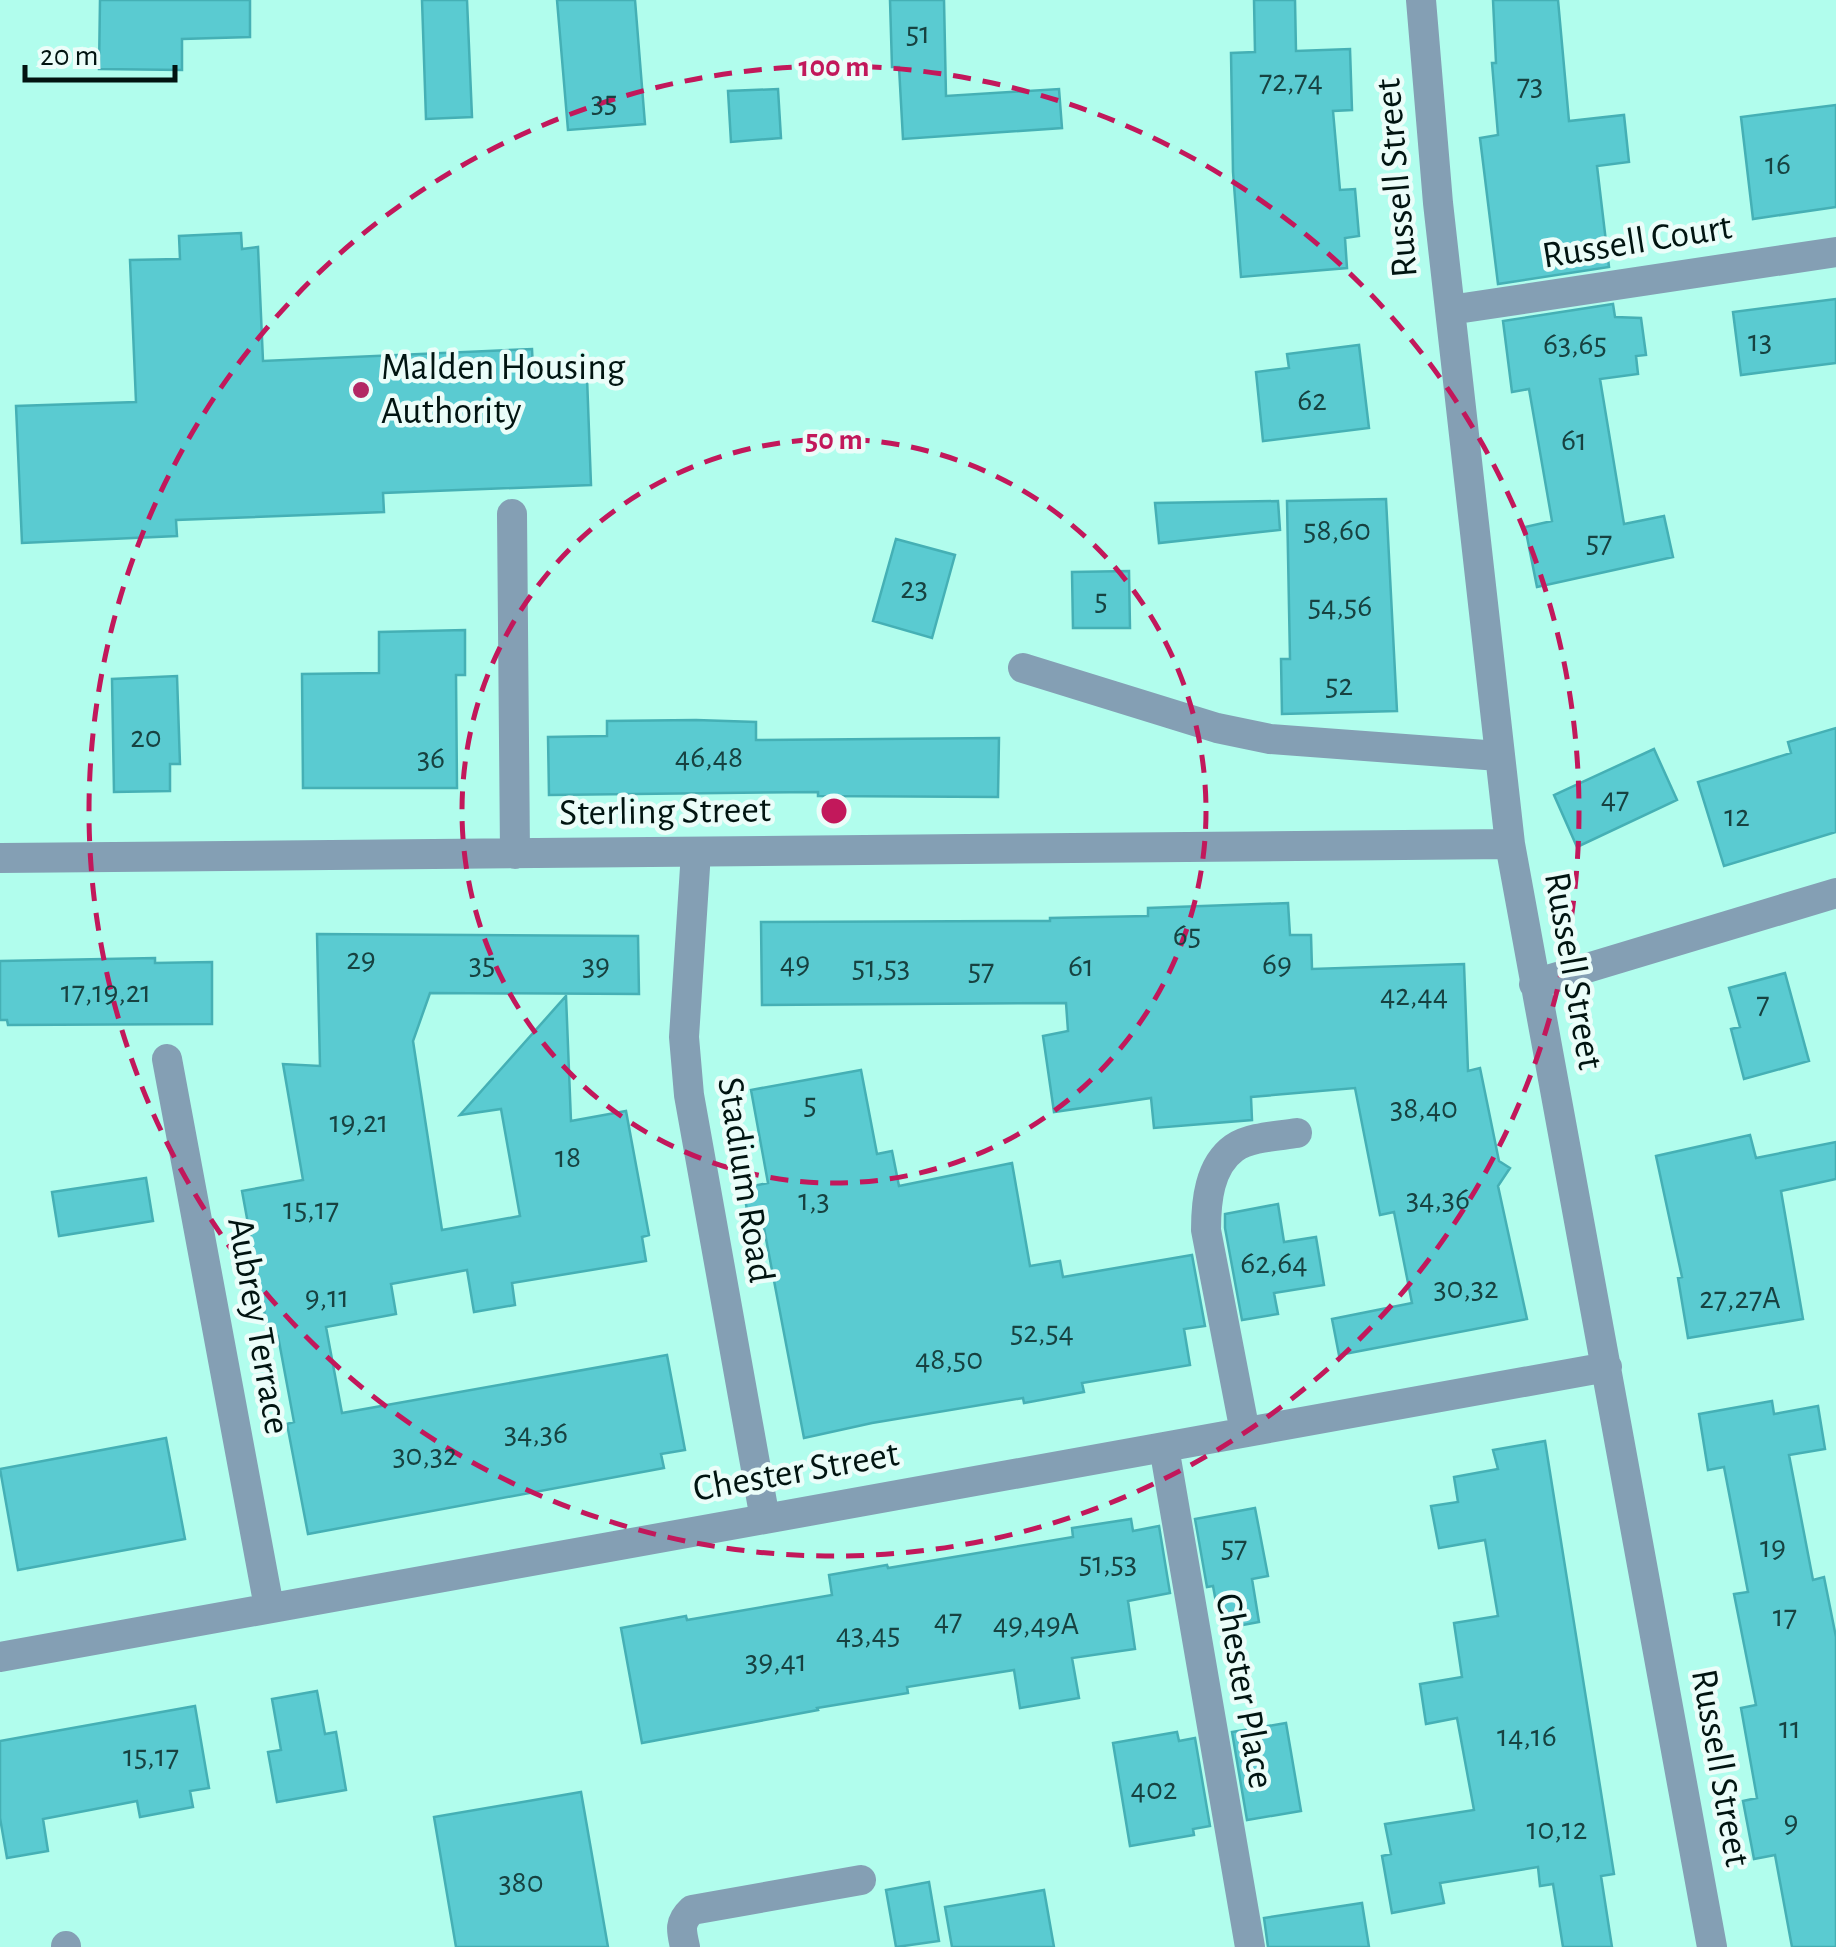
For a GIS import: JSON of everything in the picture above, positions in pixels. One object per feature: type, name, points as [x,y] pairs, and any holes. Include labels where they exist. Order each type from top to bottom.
[{"type":"street","name":"Russell Street","points":[[1421,0],[1450,310],[1510,844],[1712,1947]]},
{"type":"street","name":"Russell Court","points":[[1450,310],[1836,252]]},
{"type":"street","points":[[512,514],[514,854]]},
{"type":"street","points":[[1023,668],[1217,728],[1270,740],[1499,756]]},
{"type":"street","name":"Sterling Street","points":[[0,858],[1510,844]]},
{"type":"street","name":"Stadium Road","points":[[696,852],[686,1066],[695,1138],[764,1518]]},
{"type":"street","points":[[1534,984],[1836,893]]},
{"type":"street","name":"Aubrey Terrace","points":[[168,1059],[269,1608]]},
{"type":"street","points":[[1245,1432],[1206,1230],[1206,1198],[1217,1169],[1234,1148],[1297,1133]]},
{"type":"street","name":"Chester Street","points":[[0,1657],[1607,1367]]},
{"type":"street","name":"Chester Place","points":[[1164,1447],[1250,1947]]},
{"type":"street","points":[[685,1947],[680,1930],[682,1919],[692,1910],[861,1880]]},
{"type":"building","points":[[100,0],[250,0],[250,37],[182,39],[182,70],[99,69]]},
{"type":"building","points":[[422,0],[467,0],[472,117],[426,119]]},
{"type":"building","points":[[557,0],[635,0],[645,124],[568,130]]},
{"type":"building","points":[[890,0],[944,0],[946,96],[1059,89],[1062,128],[903,139],[899,67],[892,67]]},
{"type":"building","points":[[1254,0],[1295,0],[1296,51],[1350,49],[1352,110],[1333,111],[1340,190],[1355,189],[1359,236],[1345,238],[1347,268],[1241,277],[1233,172],[1231,53],[1255,52]]},
{"type":"building","points":[[1493,0],[1558,0],[1569,121],[1624,115],[1629,162],[1597,166],[1609,267],[1498,284],[1480,138],[1498,135],[1492,63],[1496,63]]},
{"type":"building","points":[[778,89],[781,138],[731,142],[728,91]]},
{"type":"building","points":[[1836,105],[1836,207],[1753,219],[1741,117]]},
{"type":"building","name":"Malden Housing Authority","points":[[241,233],[242,249],[258,247],[263,361],[532,349],[533,369],[545,369],[546,379],[587,377],[591,485],[383,493],[384,512],[176,520],[177,536],[22,543],[16,406],[136,402],[130,260],[180,259],[179,236]]},
{"type":"building","points":[[1836,299],[1836,363],[1741,375],[1733,312]]},
{"type":"building","points":[[1613,304],[1615,317],[1641,318],[1646,355],[1636,356],[1638,374],[1600,379],[1624,524],[1664,516],[1673,557],[1537,587],[1525,527],[1552,521],[1529,389],[1512,392],[1503,321]]},
{"type":"building","points":[[1359,345],[1369,428],[1263,441],[1256,372],[1289,368],[1287,354]]},
{"type":"building","points":[[1386,499],[1397,711],[1282,714],[1281,659],[1290,659],[1287,501]]},
{"type":"building","points":[[1278,501],[1280,530],[1159,543],[1155,503]]},
{"type":"building","points":[[896,539],[955,555],[932,638],[873,621]]},
{"type":"building","points":[[1129,571],[1130,628],[1073,628],[1072,572]]},
{"type":"building","points":[[465,630],[465,675],[456,675],[457,788],[303,788],[302,674],[379,673],[379,632]]},
{"type":"building","points":[[177,676],[180,764],[170,764],[170,791],[114,792],[112,679]]},
{"type":"building","points":[[607,721],[756,722],[756,740],[999,738],[998,797],[818,796],[818,792],[549,795],[548,737],[607,736]]},
{"type":"building","points":[[1836,728],[1836,832],[1724,866],[1698,782],[1791,753],[1788,742]]},
{"type":"building","points":[[1654,749],[1677,800],[1577,847],[1554,795]]},
{"type":"building","points":[[1288,903],[1290,935],[1311,935],[1312,969],[1464,964],[1468,1071],[1480,1068],[1499,1161],[1510,1168],[1498,1186],[1527,1319],[1339,1355],[1332,1319],[1412,1303],[1394,1212],[1380,1215],[1355,1088],[1251,1097],[1252,1120],[1154,1128],[1151,1098],[1054,1112],[1043,1036],[1068,1031],[1066,1003],[762,1005],[761,922],[1050,921],[1148,916],[1148,908]]},
{"type":"building","points":[[317,934],[638,936],[639,994],[430,993],[413,1041],[442,1230],[520,1216],[501,1109],[460,1115],[566,996],[571,1121],[626,1111],[649,1235],[642,1237],[646,1261],[512,1283],[515,1305],[474,1312],[467,1270],[391,1284],[396,1314],[326,1327],[342,1413],[667,1355],[685,1450],[661,1454],[664,1468],[308,1534],[287,1424],[294,1422],[278,1336],[269,1338],[242,1191],[303,1180],[283,1064],[320,1066]]},
{"type":"building","points":[[155,958],[155,963],[212,962],[212,1024],[8,1025],[7,1020],[0,1020],[0,961]]},
{"type":"building","points":[[1785,973],[1809,1061],[1744,1079],[1731,1029],[1740,1027],[1729,988]]},
{"type":"building","points":[[861,1070],[877,1154],[892,1151],[899,1186],[1012,1163],[1030,1266],[1060,1261],[1063,1277],[1192,1255],[1205,1326],[1184,1329],[1190,1365],[1082,1383],[1084,1392],[1024,1403],[1023,1398],[804,1438],[763,1223],[750,1226],[743,1188],[768,1183],[751,1090]]},
{"type":"building","points":[[1750,1135],[1756,1158],[1836,1142],[1836,1179],[1781,1191],[1803,1319],[1688,1338],[1678,1278],[1682,1277],[1656,1156]]},
{"type":"building","points":[[146,1178],[153,1221],[59,1236],[52,1192]]},
{"type":"building","points":[[1278,1204],[1284,1242],[1316,1237],[1324,1285],[1274,1293],[1278,1314],[1242,1320],[1225,1214]]},
{"type":"building","points":[[1772,1401],[1774,1414],[1818,1406],[1825,1449],[1789,1455],[1813,1580],[1824,1577],[1836,1637],[1836,1947],[1792,1947],[1775,1855],[1754,1859],[1743,1801],[1757,1798],[1741,1708],[1756,1705],[1734,1594],[1748,1592],[1724,1467],[1708,1470],[1699,1414]]},
{"type":"building","points":[[166,1438],[185,1539],[18,1570],[0,1469]]},
{"type":"building","points":[[1545,1441],[1614,1874],[1601,1876],[1612,1947],[1563,1947],[1553,1884],[1540,1886],[1538,1867],[1440,1883],[1444,1903],[1392,1913],[1382,1856],[1391,1854],[1385,1824],[1474,1810],[1457,1718],[1426,1724],[1420,1684],[1462,1677],[1454,1623],[1498,1616],[1485,1540],[1439,1548],[1431,1506],[1458,1502],[1454,1477],[1498,1469],[1493,1450]]},
{"type":"building","points":[[1255,1508],[1268,1576],[1252,1579],[1259,1622],[1221,1629],[1213,1586],[1207,1587],[1195,1519]]},
{"type":"building","points":[[1131,1519],[1133,1531],[1159,1526],[1170,1593],[1128,1601],[1135,1649],[1072,1658],[1079,1698],[1020,1708],[1014,1670],[907,1687],[908,1693],[642,1743],[621,1628],[832,1595],[829,1575],[1073,1537],[1072,1528]]},
{"type":"building","points":[[317,1691],[325,1734],[336,1732],[346,1790],[277,1802],[268,1752],[281,1750],[272,1699]]},
{"type":"building","points":[[195,1706],[209,1788],[190,1791],[193,1807],[140,1817],[137,1801],[43,1819],[48,1851],[7,1858],[0,1818],[0,1741]]},
{"type":"building","points":[[1286,1723],[1301,1811],[1247,1820],[1232,1732]]},
{"type":"building","points":[[1177,1732],[1179,1741],[1195,1738],[1210,1826],[1193,1829],[1194,1835],[1130,1846],[1113,1743]]},
{"type":"building","points":[[581,1792],[608,1947],[456,1947],[434,1817]]},
{"type":"building","points":[[929,1882],[939,1941],[896,1947],[886,1890]]},
{"type":"building","points":[[1044,1890],[1054,1947],[952,1947],[945,1907]]},
{"type":"building","points":[[1362,1903],[1369,1947],[1268,1947],[1264,1918]]},
{"type":"place","name":"Malden Housing Authority","points":[[361,390]]}]
